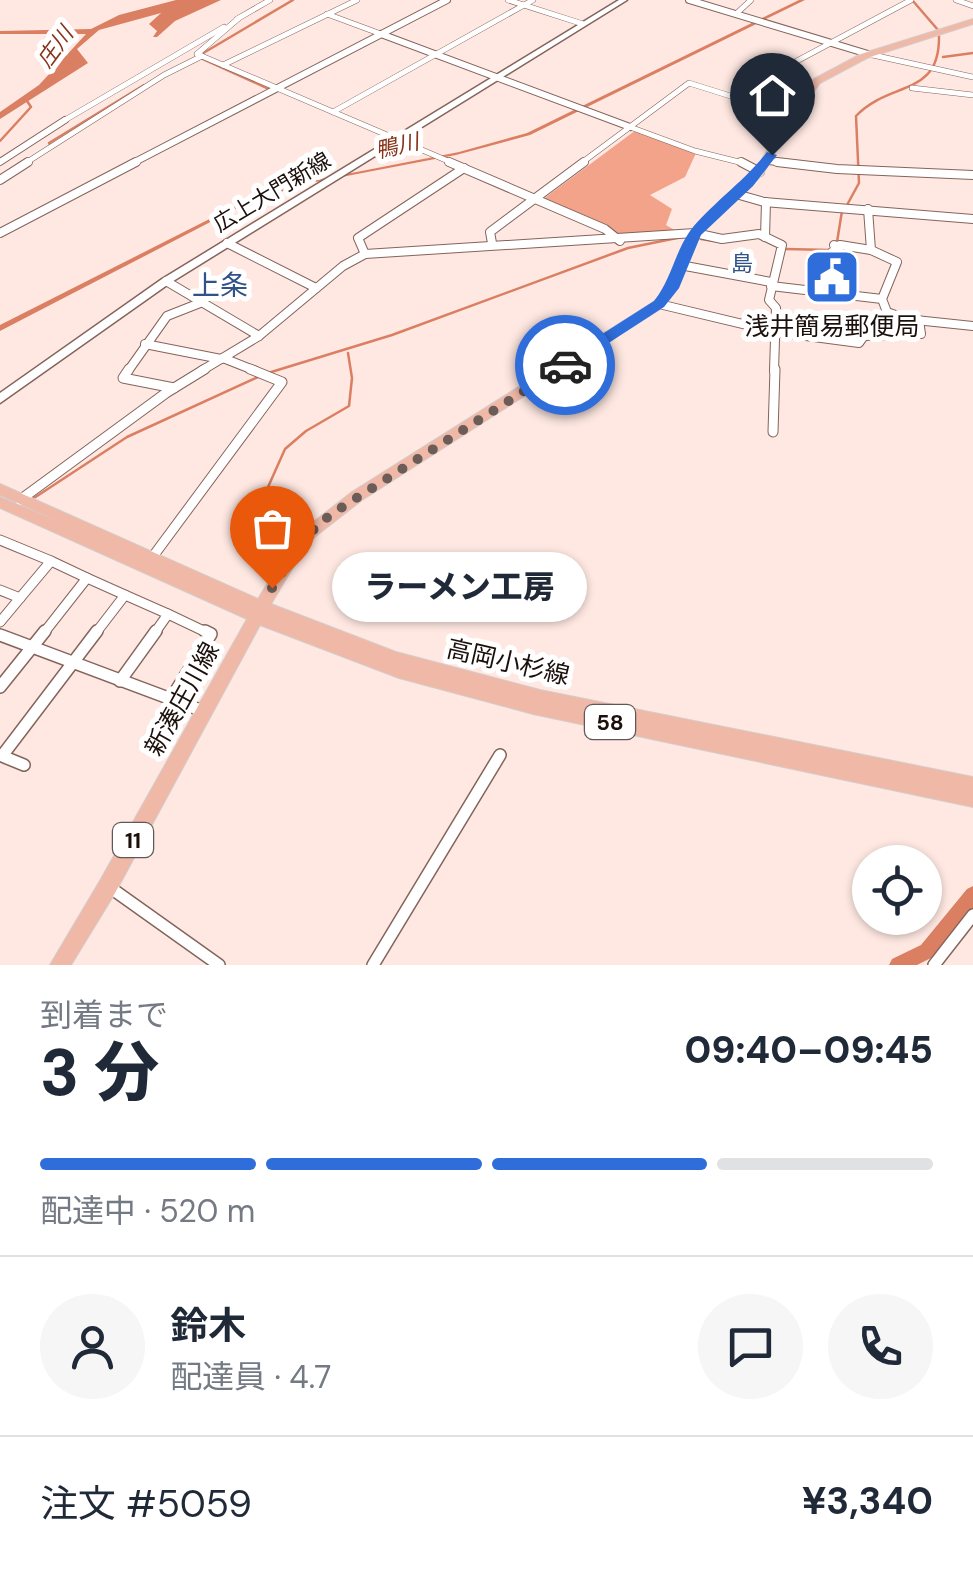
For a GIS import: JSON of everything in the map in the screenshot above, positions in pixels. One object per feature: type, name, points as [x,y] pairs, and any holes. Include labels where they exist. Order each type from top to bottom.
[{"type":"main road","name":"広上大門新線","points":[[0,399],[166,281],[624,0]]},
{"type":"main road","name":"新湊庄川線","points":[[60,965],[293,552],[330,515],[659,304],[672,288],[695,233],[760,172],[793,113],[817,81],[868,54],[973,22]]},
{"type":"main road","name":"高岡小杉線","points":[[0,488],[7,505],[259,612],[366,649],[468,680],[973,785]]},
{"type":"main road","name":"高岡小杉線","points":[[7,505],[151,560],[331,648],[468,690],[973,798]]},
{"type":"street","points":[[0,162],[270,0]]},
{"type":"street","points":[[223,65],[357,0]]},
{"type":"street","points":[[0,234],[447,0]]},
{"type":"street","points":[[508,0],[583,24]]},
{"type":"street","points":[[333,112],[533,0]]},
{"type":"street","points":[[692,0],[868,54],[973,76]]},
{"type":"street","points":[[736,14],[751,0]]},
{"type":"street","points":[[492,243],[490,232],[689,83],[740,99],[763,79],[911,0]]},
{"type":"street","points":[[956,0],[973,6]]},
{"type":"street","points":[[327,14],[695,151],[745,163],[760,172]]},
{"type":"street","points":[[0,180],[200,55],[239,18]]},
{"type":"street","points":[[120,88],[200,55],[535,198],[605,229],[620,241]]},
{"type":"street","points":[[912,88],[973,95]]},
{"type":"street","points":[[768,161],[837,169],[973,175]]},
{"type":"street","points":[[364,254],[358,238],[464,168]]},
{"type":"street","points":[[736,194],[766,202],[973,218]]},
{"type":"street","points":[[765,237],[766,202]]},
{"type":"street","points":[[868,209],[871,250],[897,262],[882,298],[886,312],[973,326]]},
{"type":"street","points":[[7,505],[174,388],[259,336],[364,254],[492,243],[620,241],[695,233],[722,239],[765,237],[782,245],[769,300],[776,308],[771,364],[772,432]]},
{"type":"street","points":[[227,243],[316,288]]},
{"type":"street","points":[[839,291],[840,274],[832,252],[837,245],[871,250]]},
{"type":"street","points":[[680,265],[771,284],[882,298]]},
{"type":"street","points":[[166,281],[259,336]]},
{"type":"street","points":[[174,388],[123,378],[170,314],[200,303]]},
{"type":"street","points":[[659,304],[776,332],[859,343],[864,336],[877,334],[921,334],[920,320]]},
{"type":"street","points":[[145,344],[222,359],[282,382],[151,560]]},
{"type":"street","points":[[0,540],[212,634],[170,699]]},
{"type":"street","points":[[0,622],[51,561]]},
{"type":"street","points":[[0,686],[88,578]]},
{"type":"street","points":[[0,590],[20,598]]},
{"type":"street","points":[[24,765],[1,755],[126,595]]},
{"type":"street","points":[[120,680],[168,614]]},
{"type":"street","points":[[0,636],[203,712]]},
{"type":"street","points":[[372,965],[500,755]]},
{"type":"street","points":[[108,886],[219,965]]},
{"type":"street","points":[[934,965],[973,915]]},
{"type":"shaded area","points":[[176,0],[221,0],[175,21],[157,37],[153,37],[157,31],[149,24],[161,13],[99,30],[77,49],[88,63],[0,119],[0,112],[39,85],[86,34],[0,31],[91,29],[119,15]]},
{"type":"shaded area","points":[[805,0],[530,135],[456,155],[305,184],[249,202],[0,331],[0,325],[253,197],[290,185],[459,152],[527,133]]},
{"type":"shaded area","points":[[636,130],[696,153],[685,177],[650,195],[672,209],[666,225],[681,234],[627,242],[606,228],[542,200]]},
{"type":"waterway","points":[[200,55],[293,0]]},
{"type":"waterway","points":[[913,1],[938,30]]},
{"type":"waterway","points":[[847,205],[859,183],[856,116],[883,97],[922,79],[937,56],[939,36]]},
{"type":"waterway","points":[[943,57],[973,53]]},
{"type":"waterway","points":[[203,59],[269,89]]},
{"type":"waterway","points":[[51,146],[49,143],[144,85]]},
{"type":"waterway","points":[[0,141],[31,107],[27,101]]},
{"type":"waterway","points":[[837,242],[842,211]]},
{"type":"waterway","points":[[268,373],[392,335],[628,248],[677,238]]},
{"type":"waterway","points":[[701,239],[714,241]]},
{"type":"waterway","points":[[785,249],[831,250]]},
{"type":"waterway","points":[[295,539],[266,530],[256,521],[256,514],[285,449],[306,431],[349,406],[352,378],[348,353]]},
{"type":"waterway","points":[[34,498],[127,437],[260,376]]},
{"type":"waterway","points":[[898,965],[927,951],[973,895]]},
{"type":"way so far","points":[[272,588],[304,538],[330,515],[565,365]]},
{"type":"place","name":"浅井簡易郵便局","points":[[832,277]]},
{"type":"place","name":"ラーメン工房","points":[[272,588]]},
{"type":"district","name":"島","points":[[742,263]]},
{"type":"district","name":"上条","points":[[220,285]]},
{"type":"route","points":[[565,365],[659,304],[672,288],[695,233],[749,183],[772,155]]},
{"type":"water label","name":"庄川","points":[[55,47]]},
{"type":"water label","name":"鴨川","points":[[397,146]]}]
